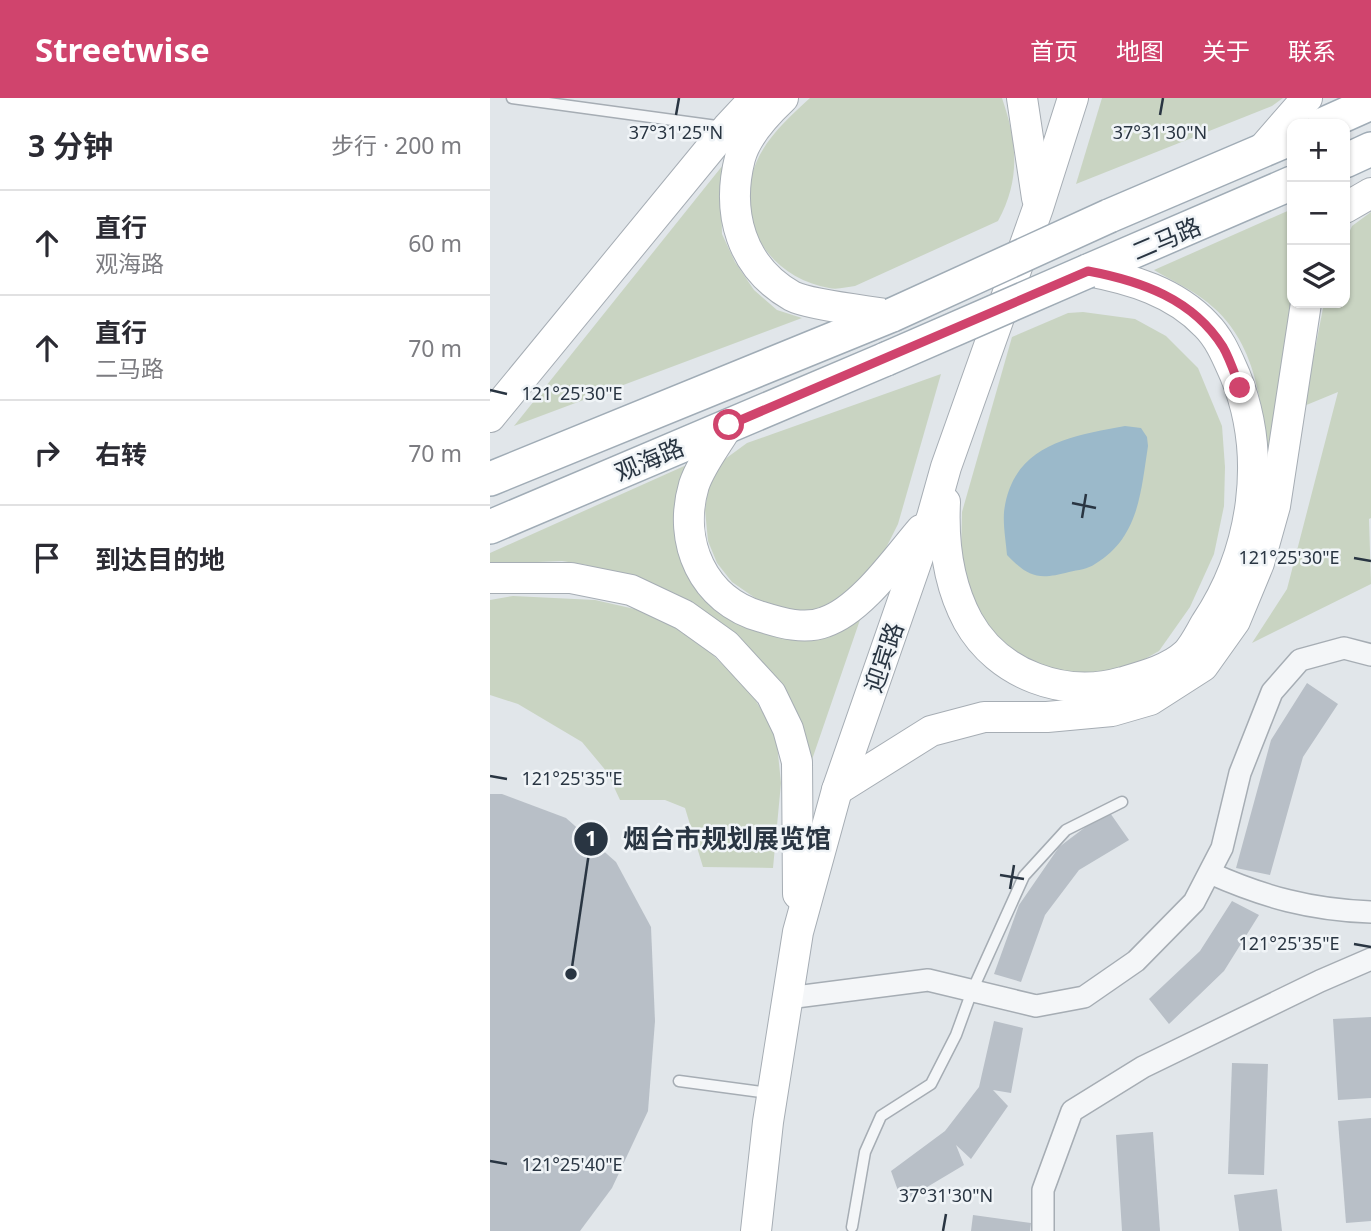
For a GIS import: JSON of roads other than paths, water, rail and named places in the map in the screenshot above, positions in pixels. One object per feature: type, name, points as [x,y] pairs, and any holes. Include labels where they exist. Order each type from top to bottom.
[{"type":"main road","points":[[490,417],[728,127],[755,98]]},
{"type":"main road","points":[[783,98],[764,119],[740,156],[734,207],[754,264],[771,282],[795,298],[892,315]]},
{"type":"main road","points":[[1022,98],[1038,208]]},
{"type":"main road","name":"迎宾路","points":[[756,1231],[772,1093],[798,932],[837,790],[932,517],[946,467],[1038,208],[1073,98]]},
{"type":"main road","points":[[1259,153],[1307,98]]},
{"type":"main road","points":[[1335,119],[1371,103]]},
{"type":"main road","name":"二马路","points":[[490,479],[892,315],[1109,216],[1287,140]]},
{"type":"main road","points":[[1350,158],[1371,149]]},
{"type":"main road","name":"二马路","points":[[886,359],[1287,185]]},
{"type":"main road","points":[[1350,205],[1371,193]]},
{"type":"main road","points":[[946,467],[944,536],[952,580],[968,621],[992,652],[1026,675],[1056,686],[1105,687],[1153,673],[1185,654],[1216,609],[1240,553],[1250,519],[1254,482],[1250,426],[1240,388],[1224,349],[1208,326],[1188,307],[1149,286],[1088,271]]},
{"type":"main road","points":[[837,790],[931,731],[984,717],[1112,711],[1150,700],[1203,666],[1235,621],[1259,563],[1275,506],[1305,308]]},
{"type":"main road","name":"观海路","points":[[490,527],[886,359]]},
{"type":"main road","points":[[729,425],[695,483],[689,512],[693,550],[703,574],[719,595],[746,612],[800,626],[825,622],[858,602],[932,517]]},
{"type":"main road","points":[[490,578],[571,578],[631,590],[684,615],[726,645],[771,694],[789,729],[797,762],[798,932]]},
{"type":"street","points":[[788,998],[928,980],[1036,1006],[1084,998],[1136,961],[1194,902],[1222,848],[1240,773],[1272,692],[1300,660],[1344,648],[1371,655]]},
{"type":"street","points":[[1210,873],[1241,887],[1292,903],[1334,911],[1371,912]]},
{"type":"street","points":[[1043,1231],[1043,1189],[1072,1111],[1143,1067],[1371,959]]},
{"type":"lane","points":[[512,98],[728,127]]},
{"type":"lane","points":[[852,1227],[865,1152],[881,1116],[931,1084],[956,1035],[972,990],[1024,876],[1066,830],[1122,802]]},
{"type":"lane","points":[[679,1081],[772,1093]]},
{"type":"water","points":[[1125,426],[1141,428],[1147,437],[1148,446],[1140,496],[1121,541],[1092,566],[1050,576],[1028,573],[1007,555],[1004,523],[1009,489],[1019,472],[1031,458],[1065,440]]},
{"type":"place","name":"烟台市规划展览馆","points":[[571,974]]}]
